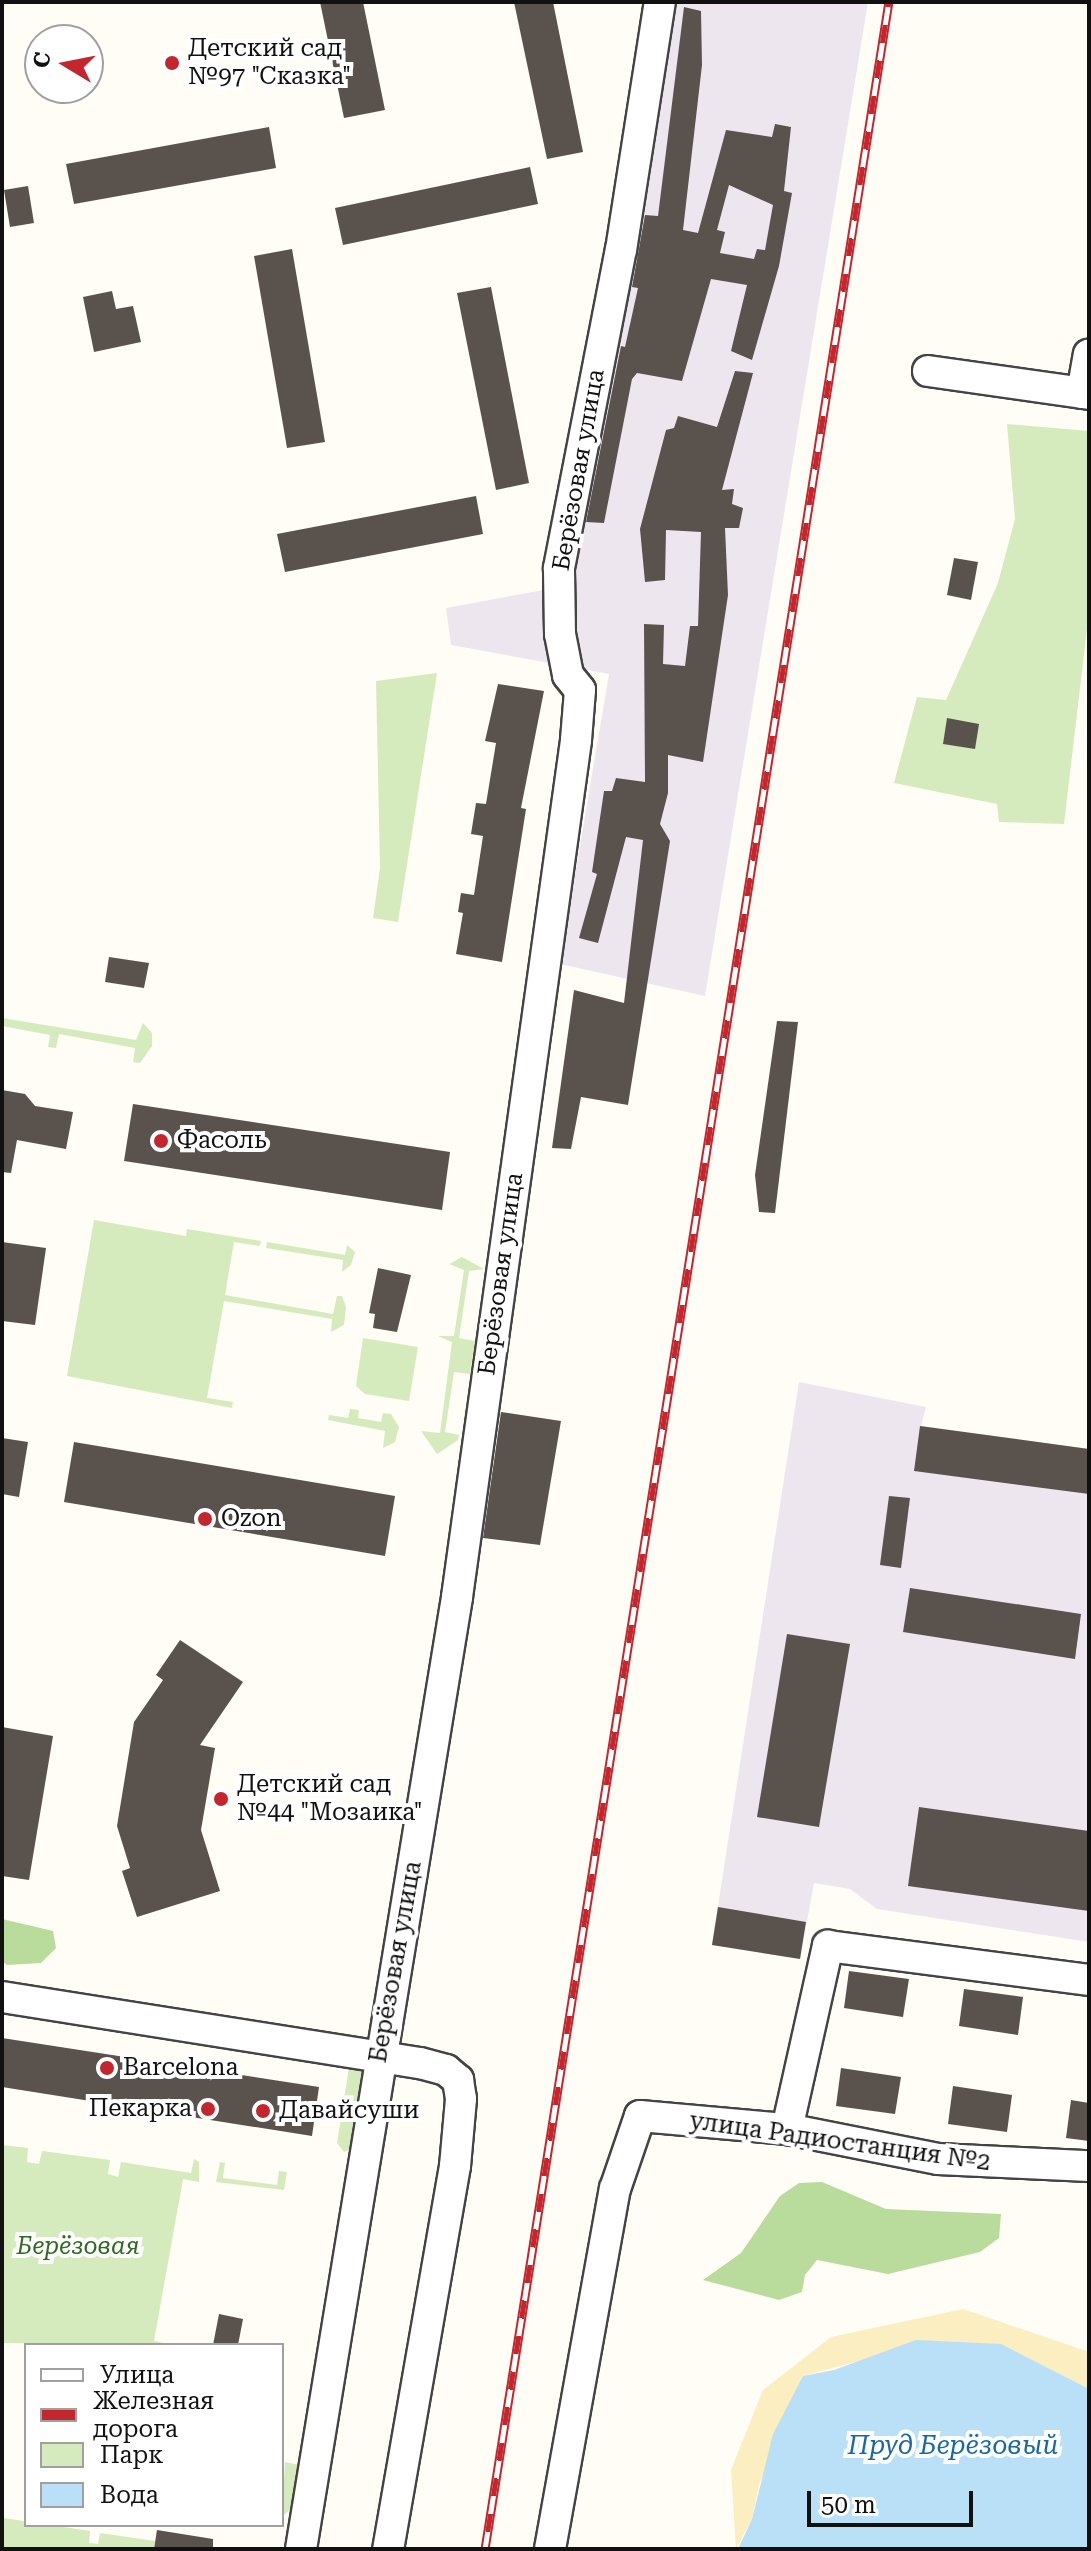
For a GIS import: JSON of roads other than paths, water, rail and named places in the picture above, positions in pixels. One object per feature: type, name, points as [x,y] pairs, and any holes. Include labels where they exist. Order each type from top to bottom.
[{"type":"street","name":"Берёзовая улица","points":[[301,2549],[457,1597],[576,740],[580,690],[568,675],[560,634],[559,568],[621,250],[660,2]]},
{"type":"street","points":[[928,371],[1085,393],[1089,355]]},
{"type":"street","points":[[787,2129],[828,1946],[1089,1980]]},
{"type":"street","points":[[2,1997],[380,2057],[446,2070],[458,2080],[461,2099],[452,2181],[388,2549]]},
{"type":"street","name":"улица Радиостанция №2","points":[[550,2549],[615,2189],[640,2116],[787,2129],[938,2159],[1089,2166]]},
{"type":"water","name":"Пруд Берёзовый","points":[[916,2340],[1001,2344],[1089,2389],[1089,2549],[738,2549],[752,2519],[773,2434],[803,2376],[834,2370]]},
{"type":"railway","points":[[485,2549],[889,2]]},
{"type":"place","name":"Детский сад №97 \"Сказка\"","points":[[172,63]]},
{"type":"place","name":"Фасоль","points":[[161,1141]]},
{"type":"place","name":"Ozon","points":[[205,1519]]},
{"type":"place","name":"Детский сад №44 \"Мозаика\"","points":[[221,1799]]},
{"type":"place","name":"Barcelona","points":[[107,2068]]},
{"type":"place","name":"Пекарка","points":[[208,2109]]},
{"type":"place","name":"Давайсуши","points":[[263,2111]]},
{"type":"park label","name":"Берёзовая","points":[[78,2247]]}]
